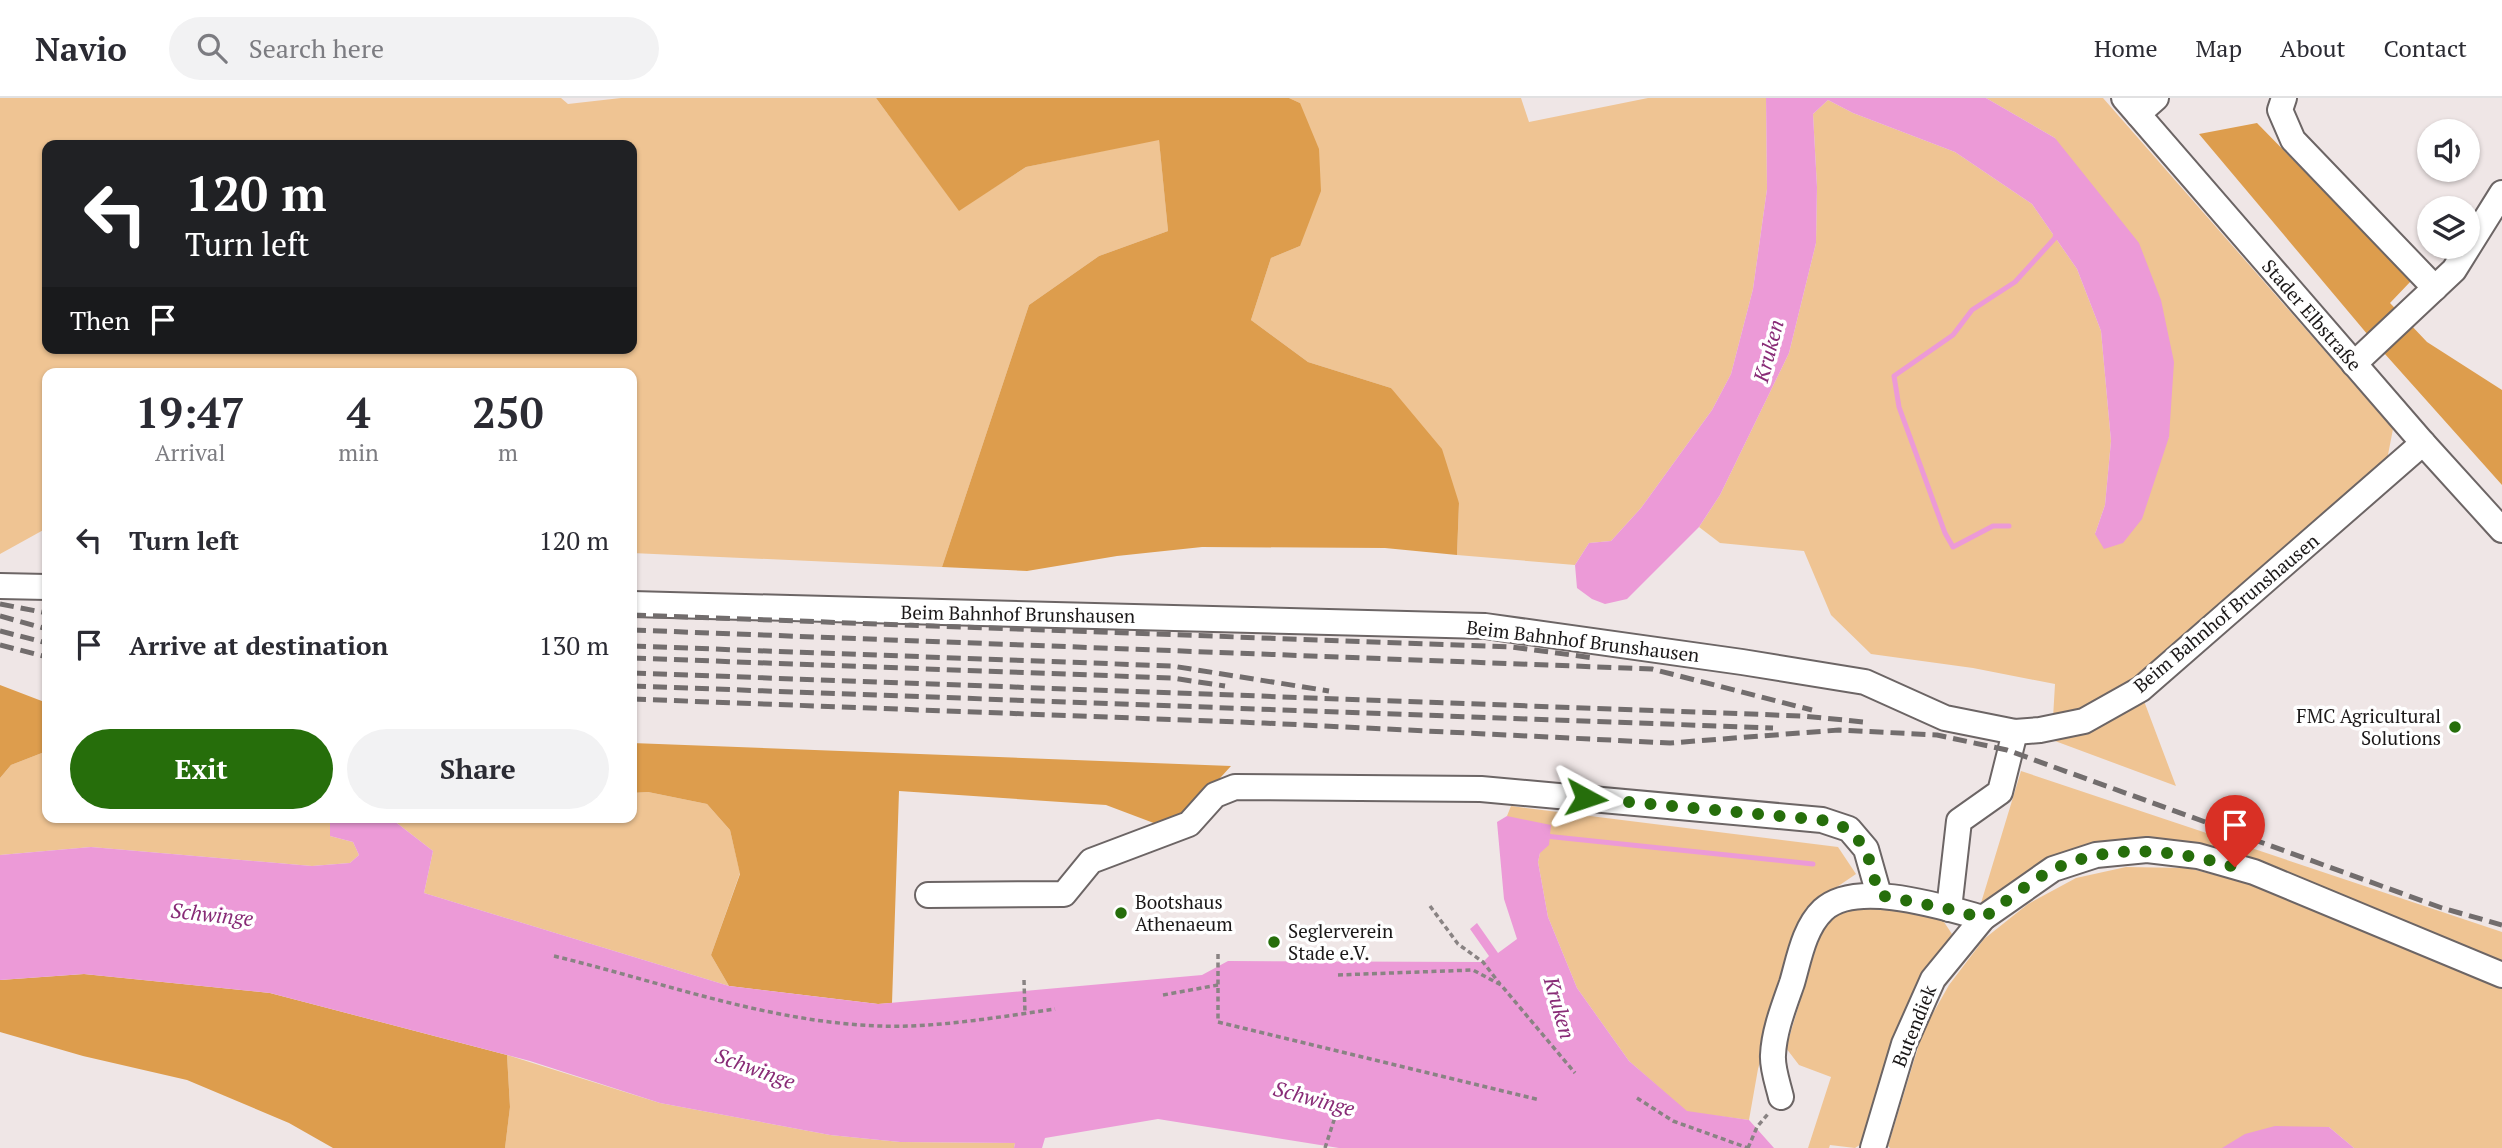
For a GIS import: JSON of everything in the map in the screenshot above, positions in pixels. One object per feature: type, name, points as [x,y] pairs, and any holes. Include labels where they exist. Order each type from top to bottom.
[{"type":"street","points":[[2131,106],[2156,98]]},
{"type":"street","points":[[2284,98],[2280,110],[2293,140],[2435,288]]},
{"type":"street","name":"Stader Elbstraße","points":[[2131,106],[2423,443],[2502,530]]},
{"type":"street","points":[[2354,364],[2454,270],[2502,193]]},
{"type":"street","name":"Beim Bahnhof Brunshausen","points":[[637,604],[1485,626],[1865,682],[1945,718],[2015,732],[2040,730],[2084,721],[2141,689],[2423,443]]},
{"type":"street","points":[[0,586],[42,587]]},
{"type":"street","points":[[1949,909],[1959,821],[2000,792],[2015,732]]},
{"type":"street","points":[[928,895],[1063,894],[1091,861],[1189,824],[1215,795],[1235,787],[1480,789],[1822,820],[1849,829],[1866,849],[1879,895]]},
{"type":"street","name":"Butendiek","points":[[1873,1148],[1903,1044],[1933,979],[1983,918],[2053,869],[2096,855],[2147,850],[2198,856],[2254,872],[2502,975]]},
{"type":"street","points":[[1781,1097],[1772,1058],[1776,1033],[1809,930],[1824,909],[1846,898],[1879,895],[1983,918]]},
{"type":"path","points":[[1430,906],[1458,944],[1483,962],[1576,1073]]},
{"type":"path","points":[[1218,954],[1218,1021],[1540,1100]]},
{"type":"path","points":[[554,956],[746,1008],[841,1024],[931,1024],[1055,1009]]},
{"type":"path","points":[[1338,975],[1474,970],[1501,985]]},
{"type":"path","points":[[1024,980],[1025,1013]]},
{"type":"path","points":[[1163,995],[1218,985]]},
{"type":"path","points":[[1637,1098],[1673,1121],[1748,1148],[1757,1127]]},
{"type":"path","points":[[1325,1148],[1336,1114]]},
{"type":"shaded area","points":[[0,98],[561,98],[568,104],[621,98],[876,98],[959,210],[1026,167],[1159,139],[1168,231],[1099,256],[1029,305],[942,567],[637,553],[637,368],[42,368],[42,531],[0,554]]},
{"type":"shaded area","points":[[876,98],[1289,98],[1300,103],[1319,149],[1321,191],[1300,246],[1271,258],[1251,320],[1308,362],[1391,388],[1442,449],[1459,503],[1457,555],[1385,548],[1202,547],[1117,556],[1027,571],[942,567],[1029,305],[1099,256],[1168,231],[1159,140],[1026,167],[959,211]]},
{"type":"shaded area","points":[[1289,98],[1521,98],[1529,122],[1648,98],[1766,98],[1767,189],[1753,289],[1731,374],[1712,410],[1641,508],[1611,541],[1589,543],[1575,565],[1457,555],[1459,503],[1391,388],[1308,362],[1251,320],[1271,258],[1300,246],[1300,103]]},
{"type":"shaded area","points":[[1986,98],[2103,98],[2393,429],[2386,465],[2129,687],[2087,710],[2053,718],[2055,684],[1973,668],[1871,654],[1831,615],[1804,551],[1720,543],[1699,527],[1720,495],[1789,353],[1816,243],[1817,187],[1813,114],[1828,100],[1853,113],[1955,152],[2032,204],[2077,269],[2101,331],[2111,441],[2105,505],[2095,534],[2169,437],[2055,138]]},
{"type":"shaded area","points":[[2257,123],[2411,281],[2390,303],[2427,342],[2502,390],[2502,485],[2368,335],[2199,134]]},
{"type":"shaded area","points":[[0,685],[42,701],[42,753],[11,765],[0,778]]},
{"type":"shaded area","points":[[2144,701],[2176,786],[2055,741],[2101,725]]},
{"type":"shaded area","points":[[637,743],[1231,766],[1191,810],[1159,825],[1106,805],[899,791],[892,1003],[878,1004],[729,986],[711,955],[740,874],[730,830],[707,804],[648,792],[637,793]]},
{"type":"shaded area","points":[[42,753],[42,823],[330,823],[330,836],[353,842],[359,855],[350,863],[312,866],[91,847],[0,855],[0,778],[11,765]]},
{"type":"shaded area","points":[[2021,771],[2502,932],[2502,965],[2198,847],[2059,856],[1981,903]]},
{"type":"shaded area","points":[[648,792],[707,804],[730,830],[740,873],[711,955],[729,986],[424,893],[433,851],[397,823],[637,823],[637,793]]},
{"type":"shaded area","points":[[1511,806],[1838,847],[1856,874],[1806,908],[1758,1069],[1749,1120],[1687,1112],[1629,1061],[1577,988],[1548,917],[1538,862],[1540,853],[1507,816]]},
{"type":"shaded area","points":[[2126,867],[2188,868],[2258,886],[2502,988],[2502,1148],[2354,1148],[2329,1127],[2228,1148],[1890,1148],[1888,1146],[1923,1031],[1949,985],[1984,939],[2028,904],[2076,878]]},
{"type":"shaded area","points":[[1861,904],[1940,916],[1952,934],[1869,1139],[1855,1148],[1830,1145],[1829,1148],[1808,1148],[1831,1077],[1799,1065],[1786,1048],[1821,931],[1834,914]]},
{"type":"shaded area","points":[[84,974],[270,993],[507,1055],[510,1107],[505,1148],[333,1148],[289,1123],[187,1080],[83,1056],[0,1032],[0,980]]},
{"type":"shaded area","points":[[507,1055],[660,1103],[830,1135],[900,1142],[1015,1143],[1014,1148],[505,1148],[510,1107]]},
{"type":"water","name":"Kruken","points":[[1766,98],[1986,98],[2055,138],[2139,243],[2161,300],[2174,362],[2169,437],[2142,519],[2123,543],[2104,549],[2095,534],[2105,505],[2111,441],[2101,331],[2077,269],[2032,204],[1955,152],[1853,113],[1828,100],[1813,114],[1817,187],[1816,243],[1789,353],[1720,495],[1699,527],[1627,599],[1605,604],[1592,599],[1577,588],[1575,565],[1589,543],[1611,541],[1641,508],[1712,410],[1731,374],[1753,289],[1767,189]]},
{"type":"water","points":[[1507,816],[1551,825],[1549,845],[1540,853],[1538,862],[1548,917],[1577,988],[1629,1061],[1687,1111],[1749,1120],[1774,1148],[1339,1148],[1158,1119],[1045,1138],[1042,1148],[1014,1148],[1015,1143],[900,1142],[830,1135],[660,1103],[530,1061],[270,993],[84,974],[0,980],[0,855],[91,847],[312,866],[350,863],[359,855],[353,842],[330,836],[330,823],[397,823],[433,851],[424,893],[729,986],[878,1004],[1202,975],[1228,961],[1483,962],[1489,956],[1470,929],[1477,923],[1498,953],[1517,939],[1504,899],[1497,822]]},
{"type":"water","points":[[2275,1126],[2329,1127],[2354,1148],[2222,1148],[2245,1134]]},
{"type":"waterway","points":[[2009,526],[1993,526],[1953,547],[1945,533],[1899,407],[1894,376],[1953,335],[1972,310],[2015,282],[2055,238],[2056,232]]},
{"type":"waterway","points":[[1545,836],[1813,864]]},
{"type":"railway","points":[[0,604],[42,612]]},
{"type":"railway","points":[[637,615],[1512,647],[1594,658]]},
{"type":"railway","points":[[0,616],[42,628]]},
{"type":"railway","points":[[637,630],[1652,669],[1812,710]]},
{"type":"railway","points":[[0,631],[42,642]]},
{"type":"railway","points":[[0,645],[42,656]]},
{"type":"railway","points":[[637,646],[1172,666],[1329,691]]},
{"type":"railway","points":[[637,658],[1172,678],[1225,686]]},
{"type":"railway","points":[[637,673],[1803,716],[1864,722]]},
{"type":"railway","points":[[637,686],[1773,728]]},
{"type":"railway","points":[[637,699],[1264,723],[1670,743],[1839,730],[1937,735],[2007,750],[2442,908],[2502,925]]},
{"type":"place","name":"FMC Agricultural Solutions","points":[[2455,727]]},
{"type":"place","name":"Bootshaus Athenaeum","points":[[1121,913]]},
{"type":"place","name":"Seglerverein Stade e.V.","points":[[1274,942]]},
{"type":"route","points":[[1586,798],[1822,820],[1849,829],[1866,849],[1879,895],[1983,918],[2053,869],[2096,855],[2147,850],[2198,856],[2235,867]]},
{"type":"water label","name":"Schwinge","points":[[212,915]]},
{"type":"water label","name":"Schwinge","points":[[755,1069]]},
{"type":"water label","name":"Schwinge","points":[[1314,1099]]}]
